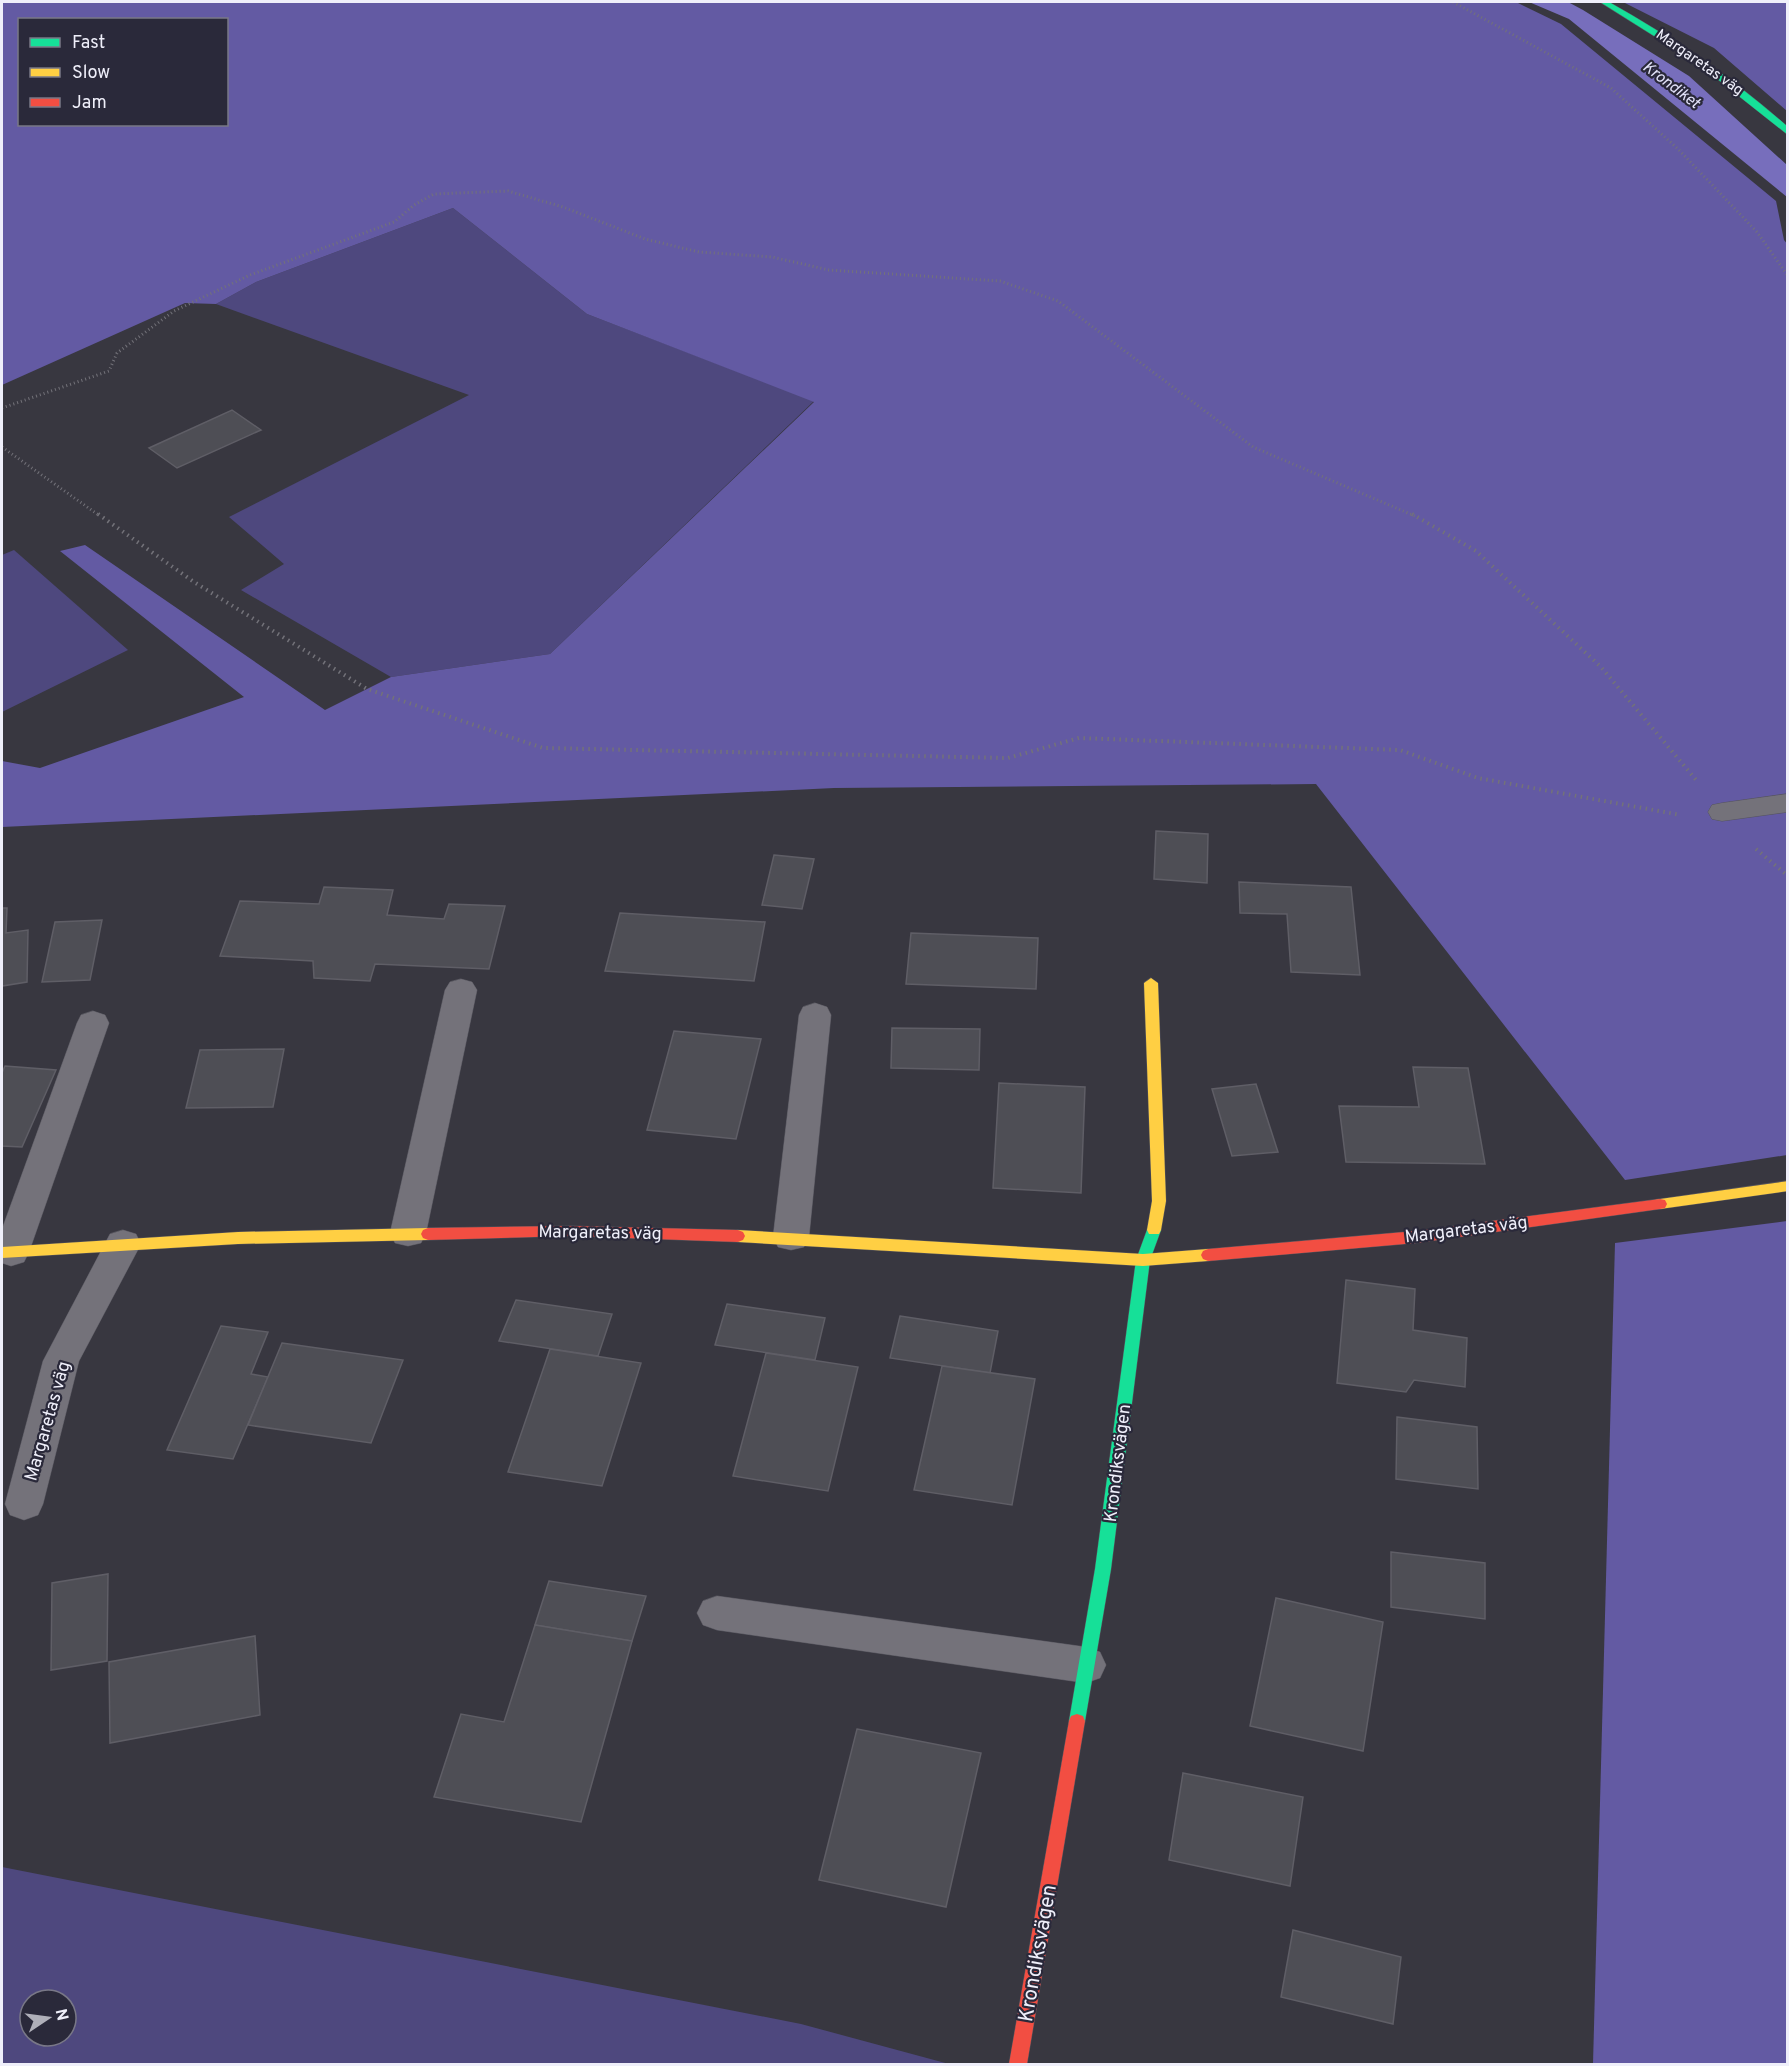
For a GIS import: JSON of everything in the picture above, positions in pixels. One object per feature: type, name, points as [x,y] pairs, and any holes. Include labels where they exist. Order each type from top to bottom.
[{"type":"street","name":"Margaretas väg","points":[[1604,2],[1701,59],[1755,101],[1788,132]]},
{"type":"street","points":[[1143,1260],[1156,1226],[1159,1201],[1151,983]]},
{"type":"street","points":[[408,1233],[461,990]]},
{"type":"street","points":[[792,1237],[815,1015]]},
{"type":"street","name":"Margaretas väg","points":[[93,1023],[6,1252],[123,1244],[408,1233],[570,1231],[792,1237],[1143,1260],[1416,1237],[1788,1186]]},
{"type":"street","name":"Margaretas väg","points":[[24,1504],[62,1361],[123,1244]]},
{"type":"street","name":"Krondiksvägen","points":[[1018,2064],[1103,1569],[1143,1260]]},
{"type":"street","points":[[717,1613],[1086,1665]]},
{"type":"lane","points":[[1722,812],[1788,803]]},
{"type":"path","points":[[1453,2],[1611,88],[1678,149],[1757,232],[1788,276]]},
{"type":"path","points":[[2,408],[109,371],[117,353],[174,312],[250,275],[394,222],[414,205],[434,194],[508,191],[563,207],[645,239],[699,252],[772,256],[829,270],[1000,281],[1058,301],[1253,447],[1401,508],[1476,551],[1601,667],[1722,812],[1749,842],[1788,876]]},
{"type":"path","points":[[2,447],[194,582],[367,688],[543,748],[1008,758],[1080,738],[1400,750],[1478,778],[1683,816],[1722,812]]},
{"type":"shaded area","points":[[2,2],[1516,2],[1561,24],[1776,201],[1784,240],[1788,245],[1787,1155],[1625,1180],[1316,784],[834,788],[2,827],[2,761],[40,768],[244,697],[60,551],[85,545],[325,710],[391,677],[550,654],[814,402],[587,314],[453,208],[256,282],[216,304],[185,303],[2,385]]},
{"type":"shaded area","points":[[1623,2],[1787,2],[1787,111],[1714,48]]},
{"type":"shaded area","points":[[453,208],[587,314],[814,401],[550,654],[391,677],[241,590],[284,564],[229,517],[469,395],[216,304],[256,282]]},
{"type":"shaded area","points":[[14,550],[128,650],[2,712],[2,555]]},
{"type":"shaded area","points":[[1787,1221],[1787,2064],[1593,2064],[1615,1243]]},
{"type":"shaded area","points":[[2,1867],[801,2024],[949,2064],[2,2064]]},
{"type":"water","name":"Krondiket","points":[[1529,2],[1568,2],[1689,76],[1787,165],[1787,197],[1569,19]]},
{"type":"building","points":[[232,410],[261,430],[177,468],[149,448]]},
{"type":"building","points":[[1156,831],[1208,834],[1207,883],[1154,879]]},
{"type":"building","points":[[774,855],[814,859],[802,909],[762,905]]},
{"type":"building","points":[[1239,882],[1351,887],[1360,975],[1291,972],[1287,914],[1240,913]]},
{"type":"building","points":[[324,887],[393,890],[387,915],[444,919],[449,904],[505,906],[489,969],[375,964],[370,981],[314,978],[313,961],[220,956],[240,901],[319,904]]},
{"type":"building","points":[[2,908],[7,908],[6,933],[28,930],[27,982],[2,986]]},
{"type":"building","points":[[620,913],[765,922],[754,981],[605,971]]},
{"type":"building","points":[[102,920],[90,980],[42,982],[55,922]]},
{"type":"building","points":[[911,933],[1038,938],[1036,989],[906,984]]},
{"type":"building","points":[[892,1028],[980,1029],[979,1070],[891,1068]]},
{"type":"building","points":[[674,1031],[761,1039],[736,1139],[647,1130]]},
{"type":"building","points":[[284,1049],[273,1107],[186,1108],[200,1050]]},
{"type":"building","points":[[5,1066],[56,1070],[22,1147],[2,1146],[2,1073]]},
{"type":"building","points":[[1413,1067],[1468,1068],[1485,1164],[1346,1162],[1339,1106],[1419,1107]]},
{"type":"building","points":[[999,1083],[1085,1087],[1081,1193],[993,1188]]},
{"type":"building","points":[[1256,1084],[1278,1152],[1232,1156],[1212,1089]]},
{"type":"building","points":[[1346,1280],[1415,1289],[1413,1330],[1467,1338],[1465,1387],[1414,1380],[1406,1392],[1337,1383]]},
{"type":"building","points":[[516,1300],[612,1314],[598,1356],[499,1341]]},
{"type":"building","points":[[727,1304],[825,1318],[815,1360],[715,1345]]},
{"type":"building","points":[[900,1316],[998,1331],[990,1373],[890,1358]]},
{"type":"building","points":[[221,1326],[268,1332],[251,1374],[268,1377],[233,1459],[167,1450]]},
{"type":"building","points":[[282,1343],[403,1360],[371,1443],[248,1425]]},
{"type":"building","points":[[550,1349],[641,1363],[602,1486],[508,1472]]},
{"type":"building","points":[[766,1353],[858,1367],[828,1491],[733,1476]]},
{"type":"building","points":[[942,1366],[1035,1379],[1012,1505],[914,1490]]},
{"type":"building","points":[[1397,1417],[1477,1427],[1478,1489],[1396,1479]]},
{"type":"building","points":[[1391,1552],[1485,1563],[1485,1619],[1391,1607]]},
{"type":"building","points":[[108,1574],[107,1661],[51,1670],[52,1583]]},
{"type":"building","points":[[549,1581],[646,1596],[632,1641],[535,1625]]},
{"type":"building","points":[[1276,1598],[1383,1622],[1363,1751],[1250,1726]]},
{"type":"building","points":[[535,1625],[632,1641],[581,1822],[434,1797],[461,1714],[504,1722]]},
{"type":"building","points":[[255,1636],[260,1715],[110,1743],[109,1662]]},
{"type":"building","points":[[857,1729],[981,1753],[946,1907],[819,1880]]},
{"type":"building","points":[[1183,1773],[1303,1797],[1290,1886],[1169,1860]]},
{"type":"building","points":[[1293,1930],[1401,1957],[1393,2024],[1281,1997]]},
{"type":"traffic: fast","points":[[1604,2],[1700,61],[1788,132]]},
{"type":"traffic: fast","points":[[1077,1721],[1103,1569],[1143,1260],[1154,1230]]},
{"type":"traffic: slow","points":[[1151,983],[1159,1201],[1154,1230]]},
{"type":"traffic: slow","points":[[1660,1204],[1788,1186]]},
{"type":"traffic: slow","points":[[2,1253],[238,1238],[428,1234]]},
{"type":"traffic: slow","points":[[738,1236],[1143,1260],[1208,1255]]},
{"type":"traffic: jam","points":[[1208,1255],[1416,1237],[1660,1204]]},
{"type":"traffic: jam","points":[[428,1234],[570,1231],[738,1236]]},
{"type":"traffic: jam","points":[[1018,2064],[1077,1721]]}]
